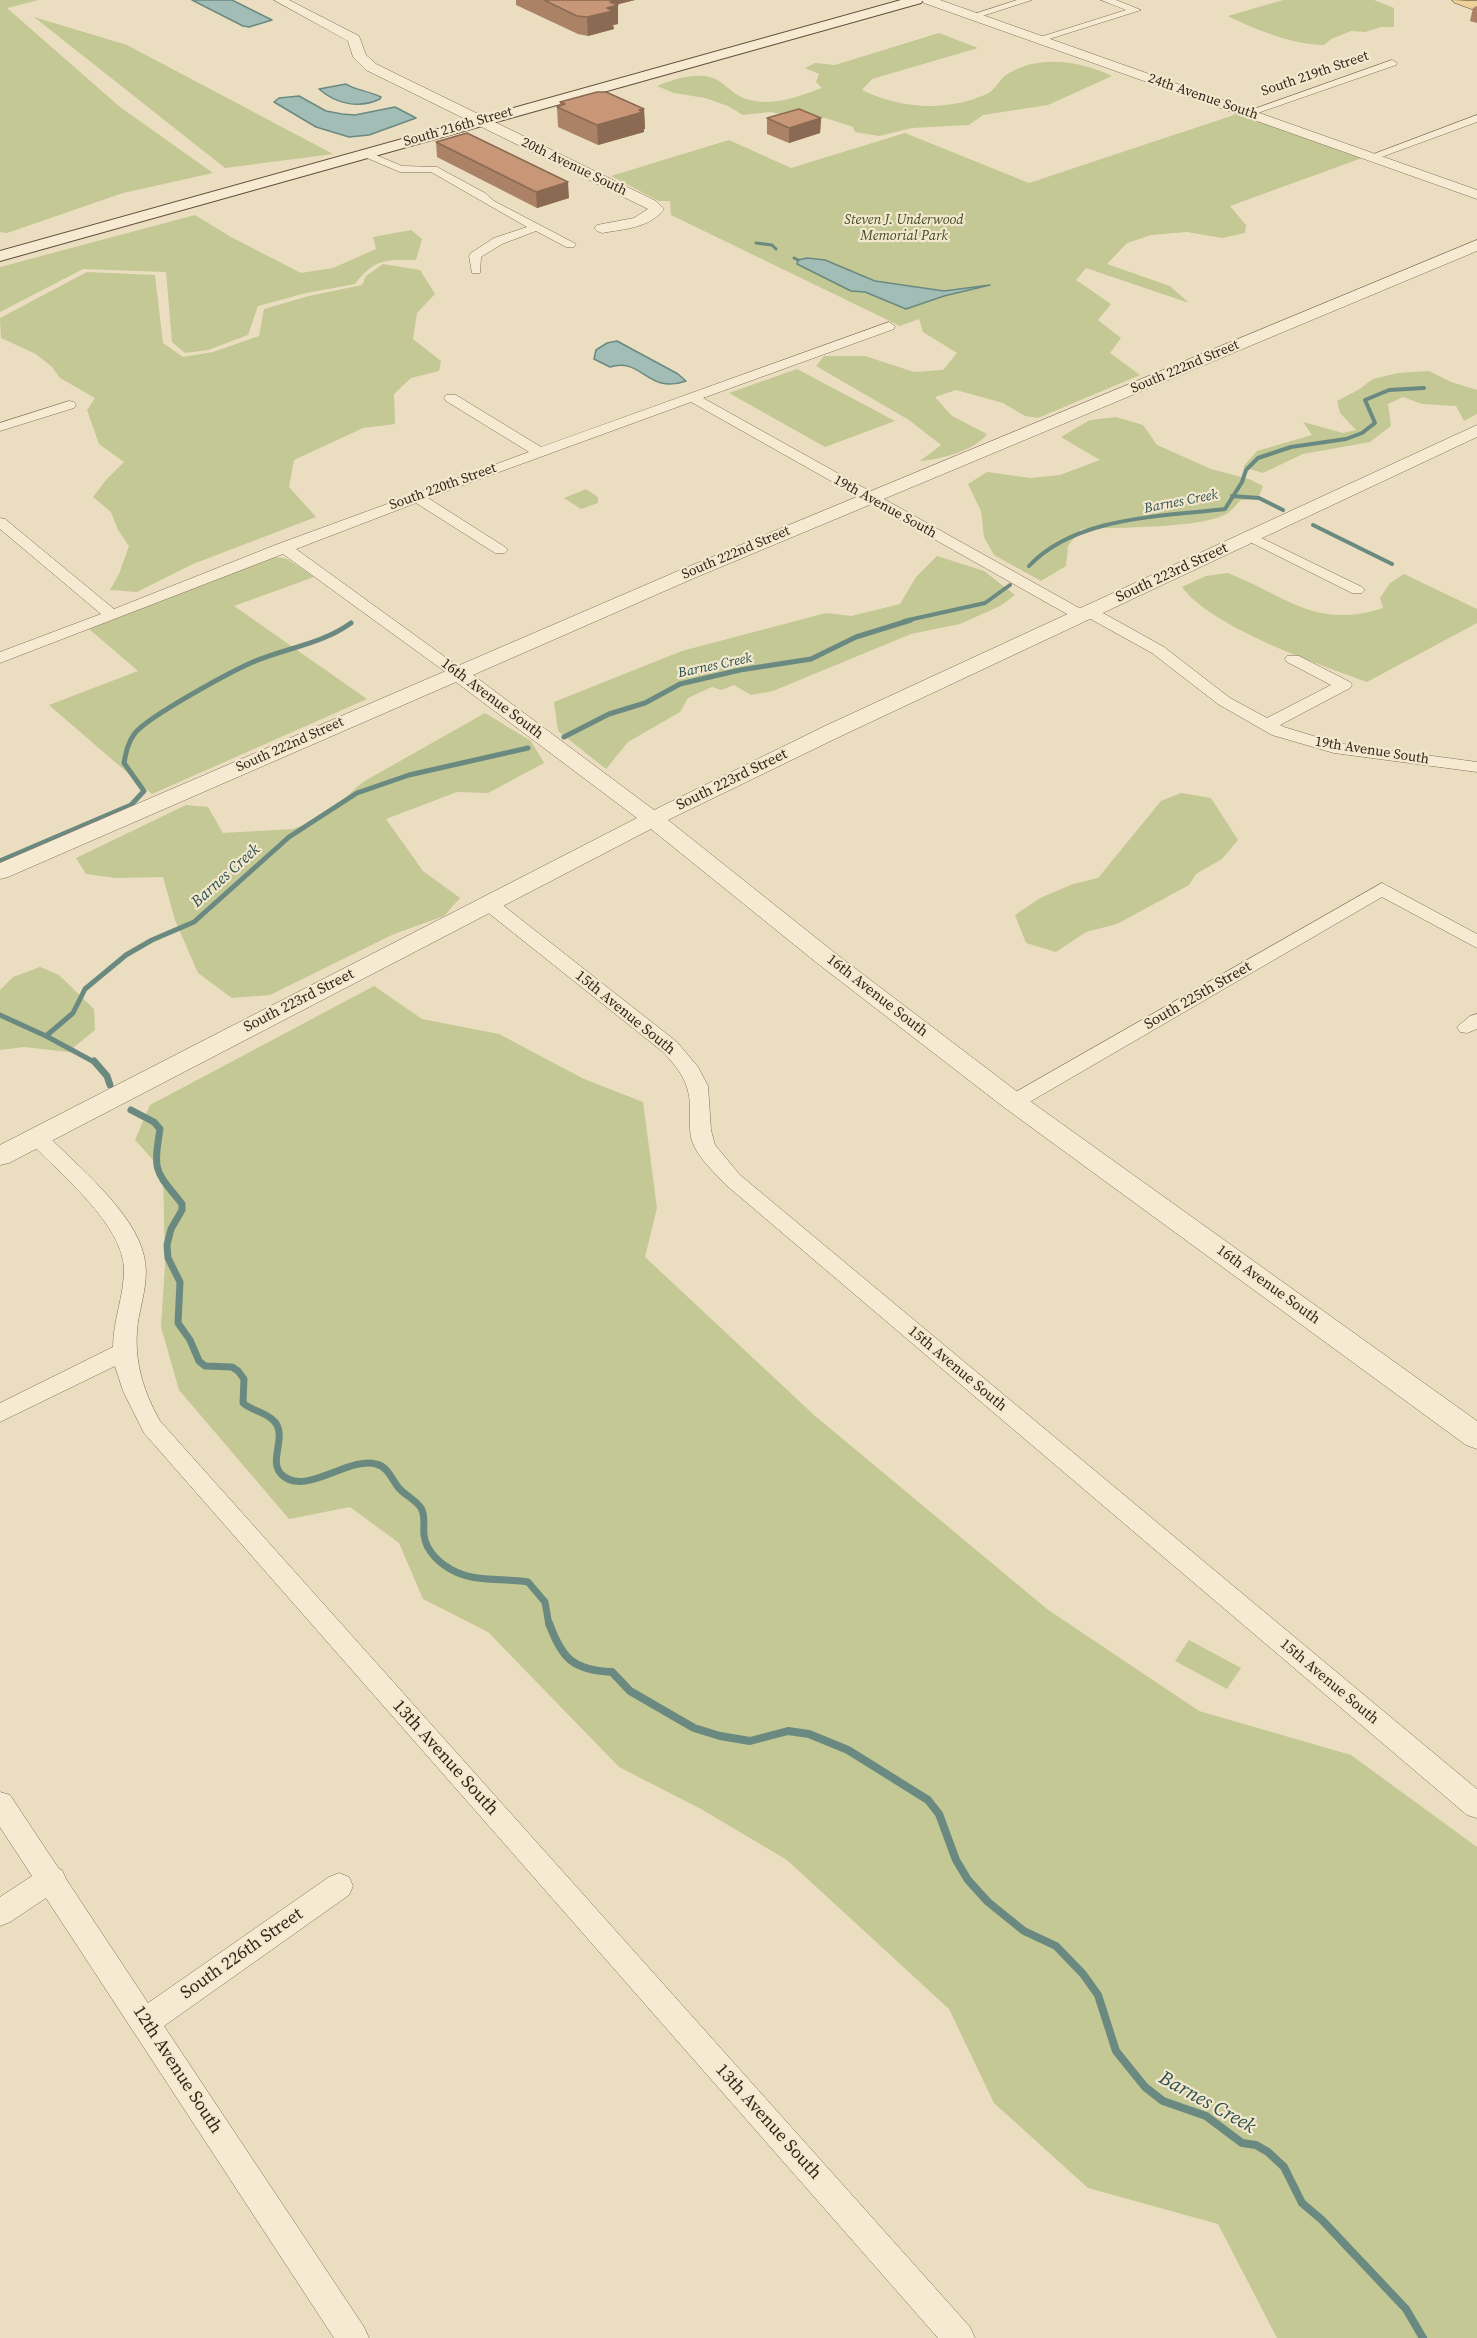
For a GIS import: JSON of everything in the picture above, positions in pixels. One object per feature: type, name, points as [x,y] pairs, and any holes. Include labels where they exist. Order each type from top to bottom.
[{"type":"main road","name":"South 216th Street","points":[[0,256],[916,0]]},
{"type":"main road","points":[[1460,0],[1477,6]]},
{"type":"street","name":"20th Avenue South","points":[[280,0],[354,39],[360,57],[371,67],[651,204],[656,209],[654,213],[639,220],[602,228]]},
{"type":"street","name":"24th Avenue South","points":[[928,0],[1477,195]]},
{"type":"street","points":[[974,16],[1027,0]]},
{"type":"street","points":[[1039,39],[1140,9],[1106,0]]},
{"type":"street","name":"South 219th Street","points":[[1248,113],[1392,63]]},
{"type":"street","points":[[1372,157],[1477,118]]},
{"type":"street","points":[[364,153],[400,169],[433,169],[481,195],[490,203],[570,244]]},
{"type":"street","points":[[476,270],[475,256],[498,241],[537,227]]},
{"type":"street","name":"South 222nd Street","points":[[0,872],[457,673],[868,498],[1477,245]]},
{"type":"street","name":"South 220th Street","points":[[0,658],[417,496],[889,326]]},
{"type":"street","name":"19th Avenue South","points":[[691,397],[868,498],[1158,650],[1224,701],[1267,725],[1305,740],[1334,748],[1477,767]]},
{"type":"street","points":[[451,398],[539,452]]},
{"type":"street","points":[[0,427],[69,405]]},
{"type":"street","name":"South 223rd Street","points":[[0,1156],[652,819],[1084,613],[1477,430]]},
{"type":"street","points":[[417,496],[500,550]]},
{"type":"street","points":[[0,522],[111,614]]},
{"type":"street","points":[[1251,537],[1358,590]]},
{"type":"street","name":"16th Avenue South","points":[[283,547],[457,673],[652,819],[826,958],[1014,1102],[1477,1437]]},
{"type":"street","points":[[1267,725],[1344,685],[1293,659]]},
{"type":"street","name":"South 225th Street","points":[[1014,1102],[1382,889],[1477,942]]},
{"type":"street","name":"15th Avenue South","points":[[488,903],[670,1047],[689,1068],[698,1083],[699,1120],[703,1142],[733,1180],[1477,1806]]},
{"type":"street","name":"13th Avenue South","points":[[37,1137],[114,1220],[126,1237],[133,1254],[134,1272],[125,1328],[128,1375],[133,1391],[152,1427],[959,2338]]},
{"type":"street","points":[[0,1413],[126,1351]]},
{"type":"street","name":"12th Avenue South","points":[[0,1804],[353,2338]]},
{"type":"street","points":[[0,1913],[52,1880]]},
{"type":"street","name":"South 226th Street","points":[[145,2022],[339,1886]]},
{"type":"green space","points":[[0,0],[39,0],[7,8],[120,107],[213,173],[123,193],[7,233],[0,232]]},
{"type":"green space","points":[[1283,0],[1374,0],[1394,8],[1394,27],[1381,27],[1365,32],[1351,31],[1331,39],[1324,45],[1275,36],[1228,16]]},
{"type":"green space","points":[[34,17],[127,45],[333,154],[225,168]]},
{"type":"green space","points":[[939,33],[978,48],[872,79],[862,90],[893,101],[940,106],[956,104],[987,94],[1006,75],[1032,64],[1059,62],[1073,64],[1112,76],[1048,105],[983,115],[969,125],[912,128],[879,136],[855,132],[853,127],[826,118],[796,117],[770,112],[743,115],[728,106],[705,98],[674,93],[657,86],[680,78],[705,76],[719,81],[735,94],[746,99],[766,102],[785,100],[822,88],[816,82],[819,74],[805,68],[815,63],[835,65]]},
{"type":"green space","name":"Steven J. Underwood Memorial Park","points":[[1237,114],[1362,158],[1230,206],[1246,225],[1245,233],[1222,238],[1187,232],[1151,235],[1127,243],[1107,264],[1170,286],[1189,303],[1086,268],[1076,280],[1111,304],[1098,320],[1121,338],[1110,353],[1140,375],[1038,418],[1025,416],[1003,403],[956,390],[935,397],[952,416],[987,434],[975,445],[966,449],[937,459],[920,461],[941,445],[909,420],[816,366],[824,356],[865,356],[914,372],[943,370],[957,353],[923,332],[919,319],[900,326],[671,215],[670,201],[659,201],[611,176],[729,140],[791,168],[905,133],[1029,183]]},
{"type":"green space","points":[[195,215],[231,237],[301,273],[333,268],[376,249],[373,237],[411,230],[422,239],[416,260],[381,262],[369,269],[355,284],[306,293],[258,306],[248,335],[208,350],[185,353],[172,342],[166,272],[83,269],[0,312],[0,267]]},
{"type":"green space","points":[[383,264],[420,270],[435,294],[417,313],[413,339],[441,361],[439,371],[411,378],[394,394],[395,424],[363,428],[294,460],[289,487],[316,517],[193,564],[137,592],[110,590],[119,574],[129,546],[118,530],[111,512],[93,497],[124,462],[99,444],[87,410],[95,398],[60,378],[52,367],[36,354],[1,338],[0,318],[87,272],[155,275],[163,343],[183,357],[213,352],[259,336],[264,309],[309,296],[362,285],[366,276]]},
{"type":"green space","points":[[797,369],[895,421],[825,447],[729,393]]},
{"type":"green space","points":[[1429,371],[1451,382],[1477,390],[1477,414],[1464,421],[1456,406],[1422,404],[1403,397],[1388,404],[1391,426],[1370,442],[1303,454],[1263,473],[1243,467],[1257,451],[1312,435],[1303,422],[1343,433],[1356,430],[1340,413],[1337,401],[1373,379],[1398,373]]},
{"type":"green space","points":[[1116,417],[1143,425],[1157,445],[1211,469],[1249,479],[1263,486],[1258,499],[1241,500],[1228,513],[1199,522],[1179,525],[1081,529],[1068,546],[1066,566],[1041,581],[994,555],[984,537],[981,511],[968,484],[987,472],[1031,478],[1060,475],[1100,460],[1061,437],[1090,420]]},
{"type":"green space","points":[[586,489],[598,497],[598,503],[581,509],[564,498]]},
{"type":"green space","points":[[937,556],[984,571],[1015,595],[1000,606],[960,624],[911,634],[773,691],[751,695],[734,685],[721,690],[712,687],[688,698],[680,712],[628,742],[606,769],[558,731],[554,702],[682,651],[826,613],[851,616],[900,604],[916,577]]},
{"type":"green space","points":[[275,557],[287,559],[314,577],[234,606],[367,699],[152,794],[49,705],[138,671],[89,629],[251,564]]},
{"type":"green space","points":[[1228,573],[1302,607],[1320,613],[1338,615],[1359,614],[1383,608],[1380,598],[1390,583],[1404,574],[1477,609],[1477,623],[1367,682],[1295,655],[1241,630],[1217,617],[1182,587],[1206,576]]},
{"type":"green space","points":[[485,713],[531,741],[544,763],[488,793],[457,792],[386,819],[423,871],[460,898],[444,916],[394,934],[270,995],[232,998],[198,973],[175,920],[163,877],[116,878],[86,874],[76,858],[186,805],[208,807],[223,833],[293,829],[321,819],[363,782]]},
{"type":"green space","points":[[1181,793],[1211,798],[1238,840],[1222,859],[1196,874],[1189,885],[1117,924],[1086,932],[1056,952],[1026,943],[1015,915],[1040,898],[1073,884],[1098,878],[1161,801]]},
{"type":"green space","points":[[40,967],[59,975],[94,1009],[95,1030],[68,1052],[24,1047],[0,1050],[0,990],[13,977]]},
{"type":"green space","points":[[374,986],[422,1019],[499,1034],[584,1079],[643,1102],[657,1208],[645,1257],[814,1415],[1047,1609],[1199,1711],[1351,1755],[1477,1847],[1477,2338],[1277,2338],[1218,2224],[1088,2188],[994,2103],[949,2009],[787,1860],[701,1809],[619,1767],[488,1632],[423,1599],[399,1543],[350,1507],[289,1519],[179,1390],[161,1327],[165,1265],[163,1171],[135,1140],[150,1105]]},
{"type":"green space","points":[[1189,1640],[1241,1668],[1227,1689],[1175,1661]]},
{"type":"water","points":[[192,0],[232,0],[272,20],[249,27],[243,26]]},
{"type":"water","points":[[346,84],[381,97],[364,104],[348,103],[333,98],[319,89]]},
{"type":"water","points":[[299,96],[326,111],[355,115],[395,107],[416,118],[369,135],[349,137],[316,127],[274,102],[279,98]]},
{"type":"water","points":[[807,258],[825,260],[875,281],[944,291],[990,285],[944,296],[906,309],[865,292],[851,291],[797,264],[798,260]]},
{"type":"water","points":[[617,341],[678,374],[686,381],[673,384],[662,383],[630,367],[621,365],[610,367],[594,359],[596,350],[607,343]]},
{"type":"building","points":[[544,0],[611,0],[614,1],[610,2],[618,5],[607,8],[613,11],[587,17],[577,16]]},
{"type":"building","points":[[597,92],[606,92],[644,109],[639,110],[643,112],[597,125],[557,107],[565,104],[560,102]]},
{"type":"building","points":[[799,109],[821,118],[789,128],[767,118]]},
{"type":"building","points":[[467,133],[568,182],[536,192],[436,142]]},
{"type":"waterway","points":[[756,243],[772,245],[776,249]]},
{"type":"waterway","points":[[794,258],[798,260]]},
{"type":"waterway","name":"Barnes Creek","points":[[1233,496],[1246,470],[1258,458],[1291,447],[1346,439],[1362,433],[1375,423],[1365,400],[1389,390],[1424,388]]},
{"type":"waterway","name":"Barnes Creek","points":[[1029,566],[1048,550],[1070,537],[1095,528],[1147,517],[1225,509],[1233,496]]},
{"type":"waterway","points":[[1233,496],[1259,498],[1283,510]]},
{"type":"waterway","points":[[1313,525],[1392,564]]},
{"type":"waterway","name":"Barnes Creek","points":[[904,621],[985,603],[1010,585]]},
{"type":"waterway","name":"Barnes Creek","points":[[564,737],[609,714],[645,703],[680,684],[740,670],[811,659],[856,637],[911,620]]},
{"type":"waterway","points":[[0,861],[131,805],[144,791],[124,763],[127,751],[135,733],[156,716],[242,667],[328,636],[351,623]]},
{"type":"waterway","name":"Barnes Creek","points":[[46,1036],[73,1013],[85,989],[126,955],[152,940],[194,922],[289,837],[357,793],[409,775],[528,748]]},
{"type":"waterway","points":[[0,1015],[46,1036]]},
{"type":"waterway","name":"Barnes Creek","points":[[46,1036],[95,1063]]},
{"type":"waterway","name":"Barnes Creek","points":[[95,1063],[107,1076],[110,1085]]},
{"type":"waterway","name":"Barnes Creek","points":[[131,1110],[154,1122],[160,1129],[158,1170],[182,1204],[182,1210],[171,1229],[167,1245],[168,1258],[180,1282],[178,1323],[190,1340],[199,1361],[205,1366],[232,1367],[238,1371],[244,1379],[243,1403],[274,1421],[279,1434],[276,1462],[281,1474],[291,1480],[302,1481],[365,1463],[380,1465],[400,1490],[416,1502],[423,1511],[425,1541],[440,1562],[464,1575],[482,1579],[528,1582],[545,1602],[549,1625]]},
{"type":"waterway","name":"Barnes Creek","points":[[549,1623],[559,1646],[571,1660],[588,1669],[612,1672],[630,1691],[694,1728],[720,1736],[750,1741],[788,1731],[809,1734],[848,1750],[928,1800],[939,1814],[956,1860],[968,1880],[988,1902],[1024,1931],[1056,1946],[1083,1974],[1098,1995],[1116,2051],[1145,2087],[1163,2101],[1206,2116],[1242,2143],[1256,2145],[1268,2152],[1284,2167],[1302,2203],[1322,2220],[1406,2309],[1423,2338]]}]
